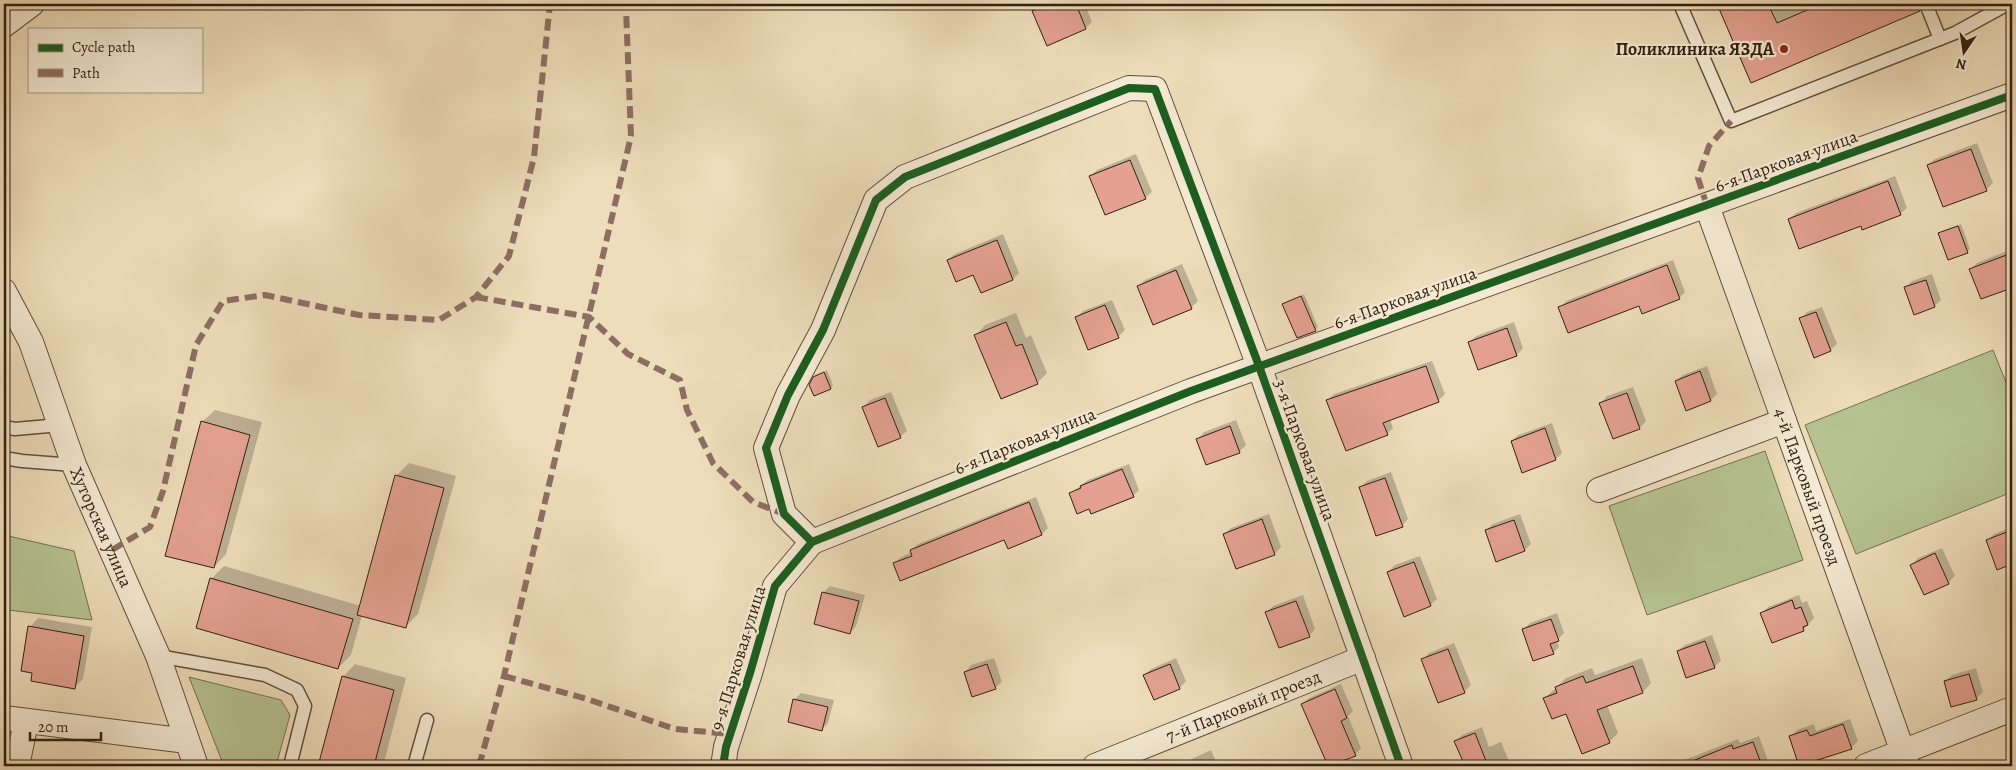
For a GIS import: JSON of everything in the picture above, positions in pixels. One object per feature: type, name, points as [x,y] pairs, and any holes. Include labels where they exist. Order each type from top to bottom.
[{"type":"street","points":[[4,25],[32,4]]},
{"type":"street","name":"3-я Парковая улица","points":[[812,542],[784,514],[766,448],[788,395],[822,330],[876,200],[905,177],[1111,95],[1129,88],[1155,89],[1259,366],[1401,766]]},
{"type":"street","name":"6-я Парковая улица","points":[[812,542],[1191,390],[2012,95]]},
{"type":"street","name":"4-й Парковый проезд","points":[[1707,206],[1905,759]]},
{"type":"street","name":"Хуторская улица","points":[[4,291],[31,342],[74,465],[158,656],[196,766]]},
{"type":"street","points":[[1599,490],[1784,421]]},
{"type":"street","name":"9-я Парковая улица","points":[[729,765],[726,747],[775,586],[812,542]]},
{"type":"street","name":"7-й Парковый проезд","points":[[1095,766],[1363,658]]},
{"type":"street","points":[[1866,766],[1905,759],[2012,709]]},
{"type":"street","points":[[17,766],[15,720],[187,741]]},
{"type":"lane","points":[[1680,4],[1730,121],[1955,33],[2008,4]]},
{"type":"lane","points":[[1926,4],[1940,39]]},
{"type":"lane","points":[[4,427],[15,429],[60,425]]},
{"type":"lane","points":[[4,458],[74,465]]},
{"type":"lane","points":[[158,656],[265,675],[297,690],[305,706],[290,766]]},
{"type":"lane","points":[[414,766],[427,720]]},
{"type":"green space","points":[[1993,350],[2012,397],[2012,492],[1856,554],[1805,425]]},
{"type":"green space","points":[[1765,451],[1803,560],[1647,615],[1609,506]]},
{"type":"green space","points":[[4,535],[74,551],[92,620],[8,610],[4,599]]},
{"type":"green space","points":[[189,677],[281,700],[290,715],[276,766],[224,766]]},
{"type":"building","points":[[1049,4],[1076,4],[1086,29],[1047,46],[1032,11]]},
{"type":"building","name":"Поликлиника ЯЗДА","points":[[1717,4],[1768,4],[1777,23],[1821,4],[1918,4],[1920,11],[1751,83]]},
{"type":"building","points":[[1971,149],[1987,191],[1943,207],[1927,165]]},
{"type":"building","points":[[1130,160],[1146,199],[1105,215],[1089,176]]},
{"type":"building","points":[[1888,181],[1901,215],[1862,230],[1861,226],[1799,249],[1788,219]]},
{"type":"building","points":[[1958,226],[1968,253],[1948,260],[1938,233]]},
{"type":"building","points":[[997,240],[1013,280],[981,293],[973,275],[956,282],[947,260]]},
{"type":"building","points":[[2012,253],[2012,288],[1981,299],[1969,269]]},
{"type":"building","points":[[1667,265],[1680,299],[1642,314],[1639,306],[1568,333],[1558,307]]},
{"type":"building","points":[[1176,270],[1192,309],[1153,325],[1137,286]]},
{"type":"building","points":[[1926,280],[1935,307],[1914,315],[1904,287]]},
{"type":"building","points":[[1301,296],[1316,331],[1297,338],[1282,304]]},
{"type":"building","points":[[1105,305],[1119,338],[1088,350],[1075,317]]},
{"type":"building","points":[[1816,312],[1831,351],[1814,358],[1799,318]]},
{"type":"building","points":[[1006,322],[1016,346],[1022,344],[1038,384],[1001,399],[974,335]]},
{"type":"building","points":[[1507,328],[1517,356],[1478,370],[1468,342]]},
{"type":"building","points":[[1426,366],[1439,402],[1383,423],[1388,435],[1346,451],[1326,400]]},
{"type":"building","points":[[1700,371],[1711,401],[1686,411],[1675,381]]},
{"type":"building","points":[[824,372],[831,389],[814,396],[809,385],[813,377]]},
{"type":"building","points":[[1627,393],[1640,429],[1613,439],[1599,403]]},
{"type":"building","points":[[885,398],[901,438],[878,447],[862,407]]},
{"type":"building","points":[[201,421],[250,435],[214,568],[165,556]]},
{"type":"building","points":[[1230,426],[1240,453],[1206,465],[1196,439]]},
{"type":"building","points":[[1545,428],[1556,460],[1522,473],[1511,441]]},
{"type":"building","points":[[1122,469],[1134,497],[1091,514],[1089,509],[1077,514],[1069,493],[1081,488],[1080,486]]},
{"type":"building","points":[[395,475],[444,488],[406,628],[357,615]]},
{"type":"building","points":[[1385,478],[1403,527],[1376,536],[1359,487]]},
{"type":"building","points":[[1029,502],[1042,535],[1008,549],[1004,540],[900,581],[893,563],[912,556],[910,550]]},
{"type":"building","points":[[1262,519],[1275,555],[1236,569],[1223,534]]},
{"type":"building","points":[[1514,520],[1525,551],[1496,562],[1485,530]]},
{"type":"building","points":[[2012,530],[2012,564],[1997,570],[1986,540]]},
{"type":"building","points":[[1935,553],[1949,584],[1924,595],[1910,565]]},
{"type":"building","points":[[1414,562],[1431,606],[1404,617],[1387,572]]},
{"type":"building","points":[[210,578],[353,619],[338,669],[196,628]]},
{"type":"building","points":[[822,592],[859,601],[850,634],[814,624]]},
{"type":"building","points":[[1792,600],[1795,609],[1801,607],[1808,625],[1803,627],[1804,631],[1772,643],[1760,613]]},
{"type":"building","points":[[1296,601],[1310,637],[1279,648],[1265,612]]},
{"type":"building","points":[[1551,619],[1559,641],[1550,644],[1554,654],[1533,661],[1522,629]]},
{"type":"building","points":[[28,626],[84,636],[75,689],[31,681],[32,673],[21,671]]},
{"type":"building","points":[[1705,641],[1715,668],[1686,678],[1677,651]]},
{"type":"building","points":[[1448,649],[1465,693],[1438,703],[1421,659]]},
{"type":"building","points":[[987,664],[996,689],[972,697],[964,672]]},
{"type":"building","points":[[1170,664],[1180,689],[1154,700],[1143,675]]},
{"type":"building","points":[[1633,666],[1643,693],[1597,710],[1610,743],[1582,754],[1566,714],[1552,719],[1543,698],[1557,693],[1555,687],[1583,676],[1586,683]]},
{"type":"building","points":[[1969,674],[1977,700],[1951,707],[1944,681]]},
{"type":"building","points":[[342,676],[394,690],[374,766],[318,766]]},
{"type":"building","points":[[1335,689],[1347,718],[1341,721],[1356,756],[1328,766],[1301,704]]},
{"type":"building","points":[[793,699],[828,707],[822,731],[788,722]]},
{"type":"building","points":[[1843,724],[1852,749],[1799,766],[1789,736],[1807,730],[1810,736]]},
{"type":"building","points":[[1475,733],[1488,766],[1465,766],[1454,741]]},
{"type":"building","points":[[1753,742],[1762,766],[1680,766],[1732,745],[1733,749]]},
{"type":"marked path","points":[[112,550],[150,527],[163,491],[196,345],[223,301],[265,295],[359,315],[439,320],[476,297],[509,256],[534,157],[550,4]]},
{"type":"marked path","points":[[479,766],[504,676],[631,136],[626,9],[628,4]]},
{"type":"marked path","points":[[1707,206],[1698,178],[1709,146],[1731,121]]},
{"type":"marked path","points":[[476,297],[589,317],[628,354],[680,380],[687,410],[713,463],[753,502],[784,514]]},
{"type":"marked path","points":[[504,676],[587,699],[675,729],[730,734]]},
{"type":"cycle path","points":[[812,542],[784,514],[766,448],[788,395],[823,330],[876,200],[905,177],[1129,88],[1155,89],[1259,366],[1401,766]]},
{"type":"cycle path","points":[[723,766],[726,747],[775,586],[812,542],[1191,391],[2012,95]]},
{"type":"place","name":"Поликлиника ЯЗДА","points":[[1784,49]]}]
